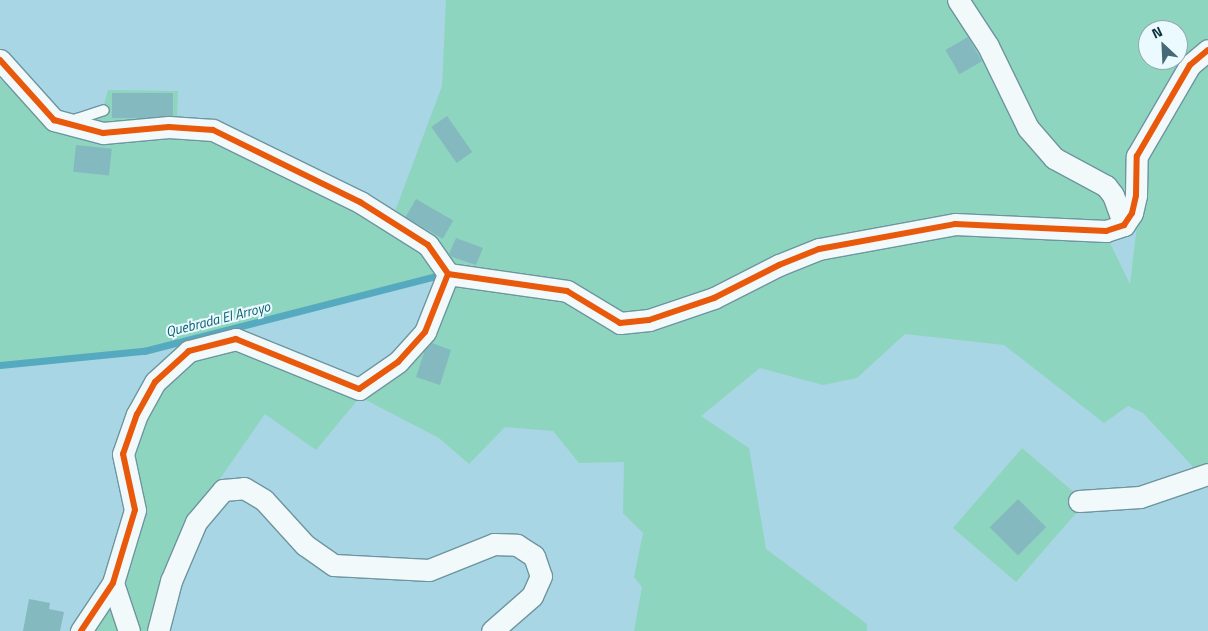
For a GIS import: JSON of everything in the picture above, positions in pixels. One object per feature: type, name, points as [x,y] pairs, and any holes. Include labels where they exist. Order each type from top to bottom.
[{"type":"street","points":[[958,0],[988,46],[1028,128],[1054,158],[1106,186],[1113,195],[1124,225]]},
{"type":"street","points":[[448,274],[567,292],[620,323],[649,320],[714,298],[778,265],[819,249],[955,224],[1106,231],[1124,225],[1132,213],[1136,195],[1137,156],[1190,65],[1208,50]]},
{"type":"street","points":[[0,60],[54,120],[103,133],[169,127],[213,130],[360,202],[428,245],[439,257],[448,274],[425,332],[398,362],[359,389],[236,339],[189,351],[155,382],[137,414],[123,454],[135,510],[113,583],[81,631]]},
{"type":"street","points":[[1079,502],[1140,498],[1208,474]]},
{"type":"street","points":[[158,631],[171,581],[196,522],[223,490],[244,488],[264,500],[306,545],[334,565],[429,570],[494,544],[517,545],[534,556],[541,576],[532,596],[492,631]]},
{"type":"street","points":[[113,583],[128,631]]},
{"type":"lane","points":[[74,126],[77,119],[104,110]]},
{"type":"green space","points":[[446,0],[948,0],[980,49],[994,79],[1100,192],[1114,220],[957,216],[647,311],[623,314],[454,267],[394,214],[442,86]]},
{"type":"green space","points":[[968,0],[1208,0],[1208,40],[1188,55],[1188,20],[1138,20],[1138,70],[1179,70],[1126,204],[1059,152],[1036,125]]},
{"type":"green space","points":[[1208,61],[1208,466],[1195,469],[1143,413],[1128,406],[1104,423],[1004,345],[905,334],[857,378],[823,385],[760,368],[701,416],[749,448],[766,549],[867,624],[867,631],[634,631],[642,587],[634,577],[643,533],[623,513],[624,462],[579,463],[553,431],[505,427],[469,464],[439,438],[360,397],[453,284],[565,300],[618,331],[820,257],[955,233],[1108,239],[1130,284],[1145,158],[1195,70]]},
{"type":"green space","points":[[0,79],[50,128],[210,138],[354,208],[421,250],[439,275],[144,351],[0,365]]},
{"type":"green space","points":[[108,90],[178,91],[177,120],[105,125],[72,116],[104,104]]},
{"type":"green space","points":[[235,348],[360,397],[316,450],[265,414],[217,483],[205,494],[188,519],[150,631],[137,631],[122,583],[131,455],[144,418],[162,388],[192,360]]},
{"type":"green space","points":[[1022,448],[1076,494],[1078,511],[1016,582],[953,528]]},
{"type":"green space","points":[[111,602],[120,631],[92,631]]},
{"type":"building","points":[[968,37],[982,61],[959,74],[945,50]]},
{"type":"building","points":[[112,93],[173,93],[173,118],[112,118]]},
{"type":"building","points":[[447,116],[472,152],[457,163],[431,127]]},
{"type":"building","points":[[76,145],[112,149],[109,176],[73,172]]},
{"type":"building","points":[[416,199],[453,220],[443,239],[406,217]]},
{"type":"building","points":[[456,238],[483,248],[476,265],[452,257],[449,254]]},
{"type":"building","points":[[432,343],[451,350],[440,385],[416,377],[425,350]]},
{"type":"building","points":[[1018,499],[1046,527],[1018,556],[990,527]]},
{"type":"building","points":[[29,599],[50,603],[49,609],[64,612],[60,631],[23,631]]},
{"type":"waterway","name":"Quebrada El Arroyo","points":[[0,365],[144,351],[439,275]]},
{"type":"cycle path","points":[[448,274],[567,291],[620,323],[649,320],[714,298],[779,265],[819,249],[955,224],[1106,231],[1124,225],[1132,213],[1136,195],[1137,156],[1190,65],[1208,50]]},
{"type":"cycle path","points":[[0,60],[54,120],[103,133],[169,127],[213,130],[360,202],[428,245],[448,274],[425,332],[398,362],[359,389],[236,339],[189,351],[155,382],[137,414],[123,454],[135,510],[113,583],[81,631]]}]
